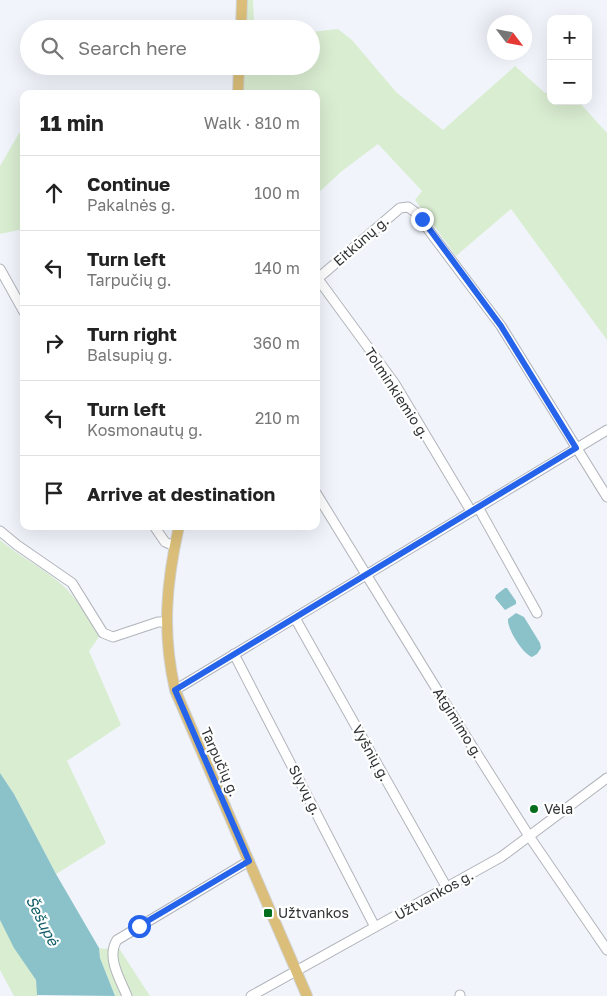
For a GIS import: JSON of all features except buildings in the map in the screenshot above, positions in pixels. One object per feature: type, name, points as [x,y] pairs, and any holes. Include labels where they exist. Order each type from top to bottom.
[{"type":"main road","points":[[241,20],[242,0]]},
{"type":"main road","points":[[238,90],[239,75]]},
{"type":"main road","name":"Tarpučių g.","points":[[178,530],[166,605],[169,663],[175,690],[308,996]]},
{"type":"street","name":"Eitkūnų g.","points":[[320,276],[400,208],[408,207],[422,219],[501,326],[576,448]]},
{"type":"street","points":[[0,269],[20,305]]},
{"type":"street","name":"Tolminkiemio g.","points":[[320,283],[395,384],[475,509],[537,613]]},
{"type":"street","points":[[175,690],[607,430]]},
{"type":"street","points":[[576,448],[607,497]]},
{"type":"street","name":"Atgimimo g.","points":[[320,498],[460,727],[530,836],[607,950]]},
{"type":"street","points":[[157,530],[165,542],[174,546]]},
{"type":"street","points":[[0,531],[72,583],[103,633],[107,636],[113,637],[158,622],[166,622]]},
{"type":"street","name":"Vyšnių g.","points":[[295,618],[448,888]]},
{"type":"street","name":"Slyvų g.","points":[[234,654],[375,927]]},
{"type":"street","name":"Užtvankos g.","points":[[251,996],[501,857],[607,778]]},
{"type":"street","points":[[127,996],[117,973],[112,953],[113,946],[117,940],[249,861]]},
{"type":"green space","points":[[244,0],[253,0],[254,20],[244,20]]},
{"type":"green space","points":[[338,29],[352,40],[396,92],[443,130],[515,66],[545,93],[547,92],[547,105],[582,105],[607,133],[607,340],[511,209],[456,256],[415,200],[422,191],[378,144],[342,171],[320,191],[320,90],[242,90],[243,75],[320,75],[320,31]]},
{"type":"green space","points":[[20,131],[20,230],[0,234],[0,166]]},
{"type":"green space","points":[[0,540],[60,583],[82,608],[99,637],[89,651],[121,725],[67,761],[106,843],[56,874],[14,794],[0,773]]},
{"type":"green space","points":[[0,920],[36,980],[38,996],[14,996],[0,970]]},
{"type":"green space","points":[[117,945],[150,996],[115,996],[100,958],[99,948],[105,949]]},
{"type":"water","points":[[507,588],[516,601],[516,604],[505,610],[495,598]]},
{"type":"water","points":[[516,613],[524,617],[540,643],[541,648],[532,657],[520,646],[510,629],[508,619]]},
{"type":"water","name":"Šešupė","points":[[0,773],[14,794],[56,874],[99,948],[100,958],[115,996],[37,995],[36,980],[14,948],[0,920]]},
{"type":"place","name":"Vėla","points":[[534,809]]},
{"type":"place","name":"Užtvankos","points":[[268,913]]},
{"type":"route","points":[[139,926],[249,861],[175,690],[576,448],[501,326],[422,219]]}]
